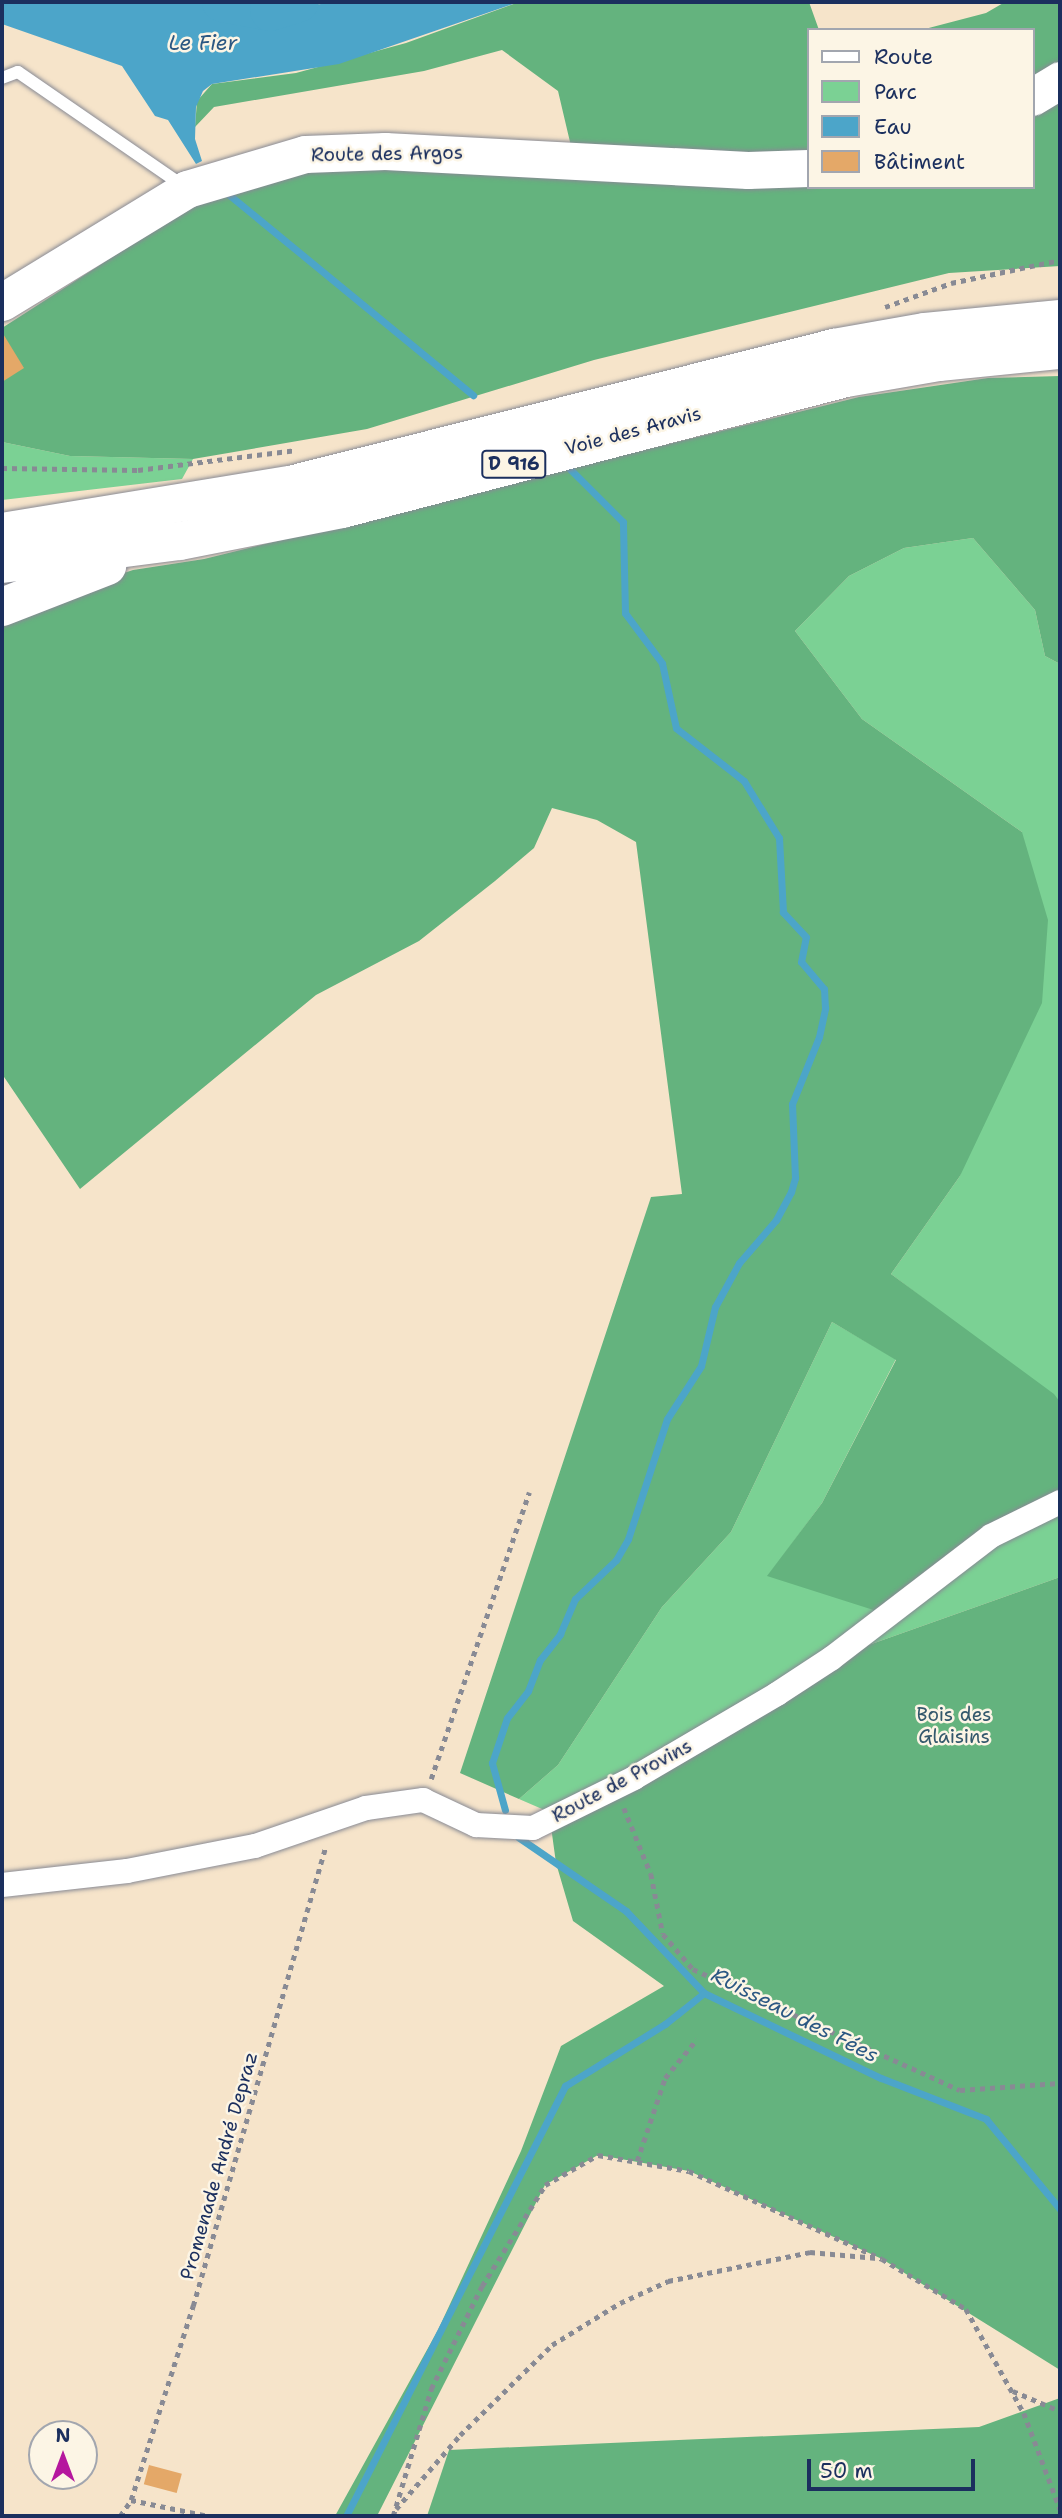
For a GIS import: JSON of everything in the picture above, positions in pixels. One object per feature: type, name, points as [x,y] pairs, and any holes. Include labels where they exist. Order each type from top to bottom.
[{"type":"highway","name":"Voie des Aravis","points":[[2,532],[290,485],[834,348],[925,332],[1060,318]]},
{"type":"highway","name":"Voie des Aravis","points":[[2,564],[180,541],[342,509],[846,377],[939,362],[1060,350]]},
{"type":"highway","points":[[2,607],[180,541]]},
{"type":"street","points":[[1034,96],[1060,80]]},
{"type":"street","name":"Route des Argos","points":[[2,302],[187,189],[239,171],[305,154],[385,150],[748,170],[806,167]]},
{"type":"street","name":"Route de Provins","points":[[424,1800],[476,1825],[533,1828],[615,1788],[832,1658],[991,1536],[1060,1502]]},
{"type":"street","points":[[2,1885],[127,1871],[255,1846],[366,1808],[424,1800]]},
{"type":"lane","points":[[2,79],[19,72],[187,189]]},
{"type":"path","points":[[871,312],[951,284],[1060,260]]},
{"type":"path","points":[[2,468],[138,470],[310,448]]},
{"type":"path","points":[[424,1800],[529,1492]]},
{"type":"path","points":[[615,1788],[651,1874],[663,1934],[693,1969],[960,2090],[1060,2083]]},
{"type":"path","name":"Promenade André Depraz","points":[[120,2516],[131,2500],[194,2306],[333,1818]]},
{"type":"path","points":[[637,2161],[665,2078],[697,2039]]},
{"type":"path","points":[[394,2514],[431,2389],[482,2286],[545,2185],[598,2155],[689,2171],[882,2259],[966,2309],[1012,2390],[1060,2509]]},
{"type":"path","points":[[394,2514],[460,2435],[552,2345],[620,2303],[668,2281],[810,2252],[882,2259]]},
{"type":"path","points":[[1012,2390],[1060,2411]]},
{"type":"path","points":[[131,2500],[208,2516]]},
{"type":"green space","points":[[216,2],[332,2],[270,13]]},
{"type":"green space","points":[[519,2],[809,2],[818,28],[806,28],[806,189],[1034,189],[1034,28],[929,28],[986,13],[1005,2],[1060,2],[1060,266],[949,273],[594,360],[367,429],[193,459],[70,456],[2,442],[2,328],[198,202],[264,176],[322,169],[574,159],[558,91],[502,50],[424,71],[214,107],[195,127],[197,101],[212,84],[296,73],[406,43]]},
{"type":"green space","points":[[1060,376],[1060,664],[1045,656],[1035,610],[973,538],[904,548],[849,576],[795,631],[862,719],[1022,832],[1048,920],[1042,1003],[960,1176],[891,1274],[1054,1394],[1060,1402],[1060,1502],[886,1614],[767,1576],[822,1503],[896,1360],[832,1322],[731,1532],[662,1607],[558,1765],[519,1799],[460,1773],[651,1197],[682,1194],[636,842],[597,820],[552,808],[534,848],[495,881],[419,941],[316,995],[80,1189],[2,1074],[2,620],[12,610],[133,570],[204,559],[859,397],[988,378]]},
{"type":"green space","points":[[2,442],[70,456],[193,459],[182,479],[2,500]]},
{"type":"green space","points":[[973,538],[1035,610],[1045,656],[1060,664],[1060,1402],[891,1274],[960,1176],[1022,832],[862,719],[795,631],[849,576],[904,548]]},
{"type":"green space","points":[[832,1322],[896,1359],[822,1503],[768,1576],[1060,1502],[1060,1577],[832,1658],[549,1812],[519,1799],[558,1765],[662,1607],[731,1532]]},
{"type":"green space","name":"Bois des Glaisins","points":[[1060,1577],[1060,2370],[882,2259],[689,2171],[598,2155],[545,2185],[377,2516],[335,2516],[438,2330],[521,2151],[561,2046],[664,1986],[573,1921],[556,1863],[549,1812],[832,1658]]},
{"type":"green space","points":[[1060,2398],[1060,2516],[427,2516],[449,2450],[979,2427]]},
{"type":"water","name":"Le Fier","points":[[2,2],[216,2],[270,13],[332,2],[519,2],[339,64],[212,84],[203,91],[196,107],[195,139],[202,161],[196,164],[168,120],[155,116],[122,66],[2,24]]},
{"type":"building","points":[[2,332],[24,368],[2,382]]},
{"type":"building","points":[[149,2465],[182,2474],[177,2493],[144,2484]]},
{"type":"waterway","name":"Le Fier","points":[[222,2],[270,11],[299,2]]},
{"type":"waterway","points":[[222,189],[473,395]]},
{"type":"waterway","points":[[505,1810],[492,1763],[507,1718],[528,1691],[540,1660],[560,1634],[575,1599],[616,1560],[628,1539],[667,1419],[701,1366],[715,1307],[739,1263],[776,1220],[791,1192],[795,1178],[792,1104],[819,1037],[825,1008],[824,989],[801,962],[806,937],[783,912],[779,838],[744,781],[676,728],[662,663],[625,613],[623,522],[570,469]]},
{"type":"waterway","name":"Ruisseau des Fées","points":[[518,1837],[626,1911],[704,1993],[881,2078],[986,2119],[1060,2209]]},
{"type":"waterway","points":[[346,2516],[565,2086],[665,2024],[704,1993]]}]
